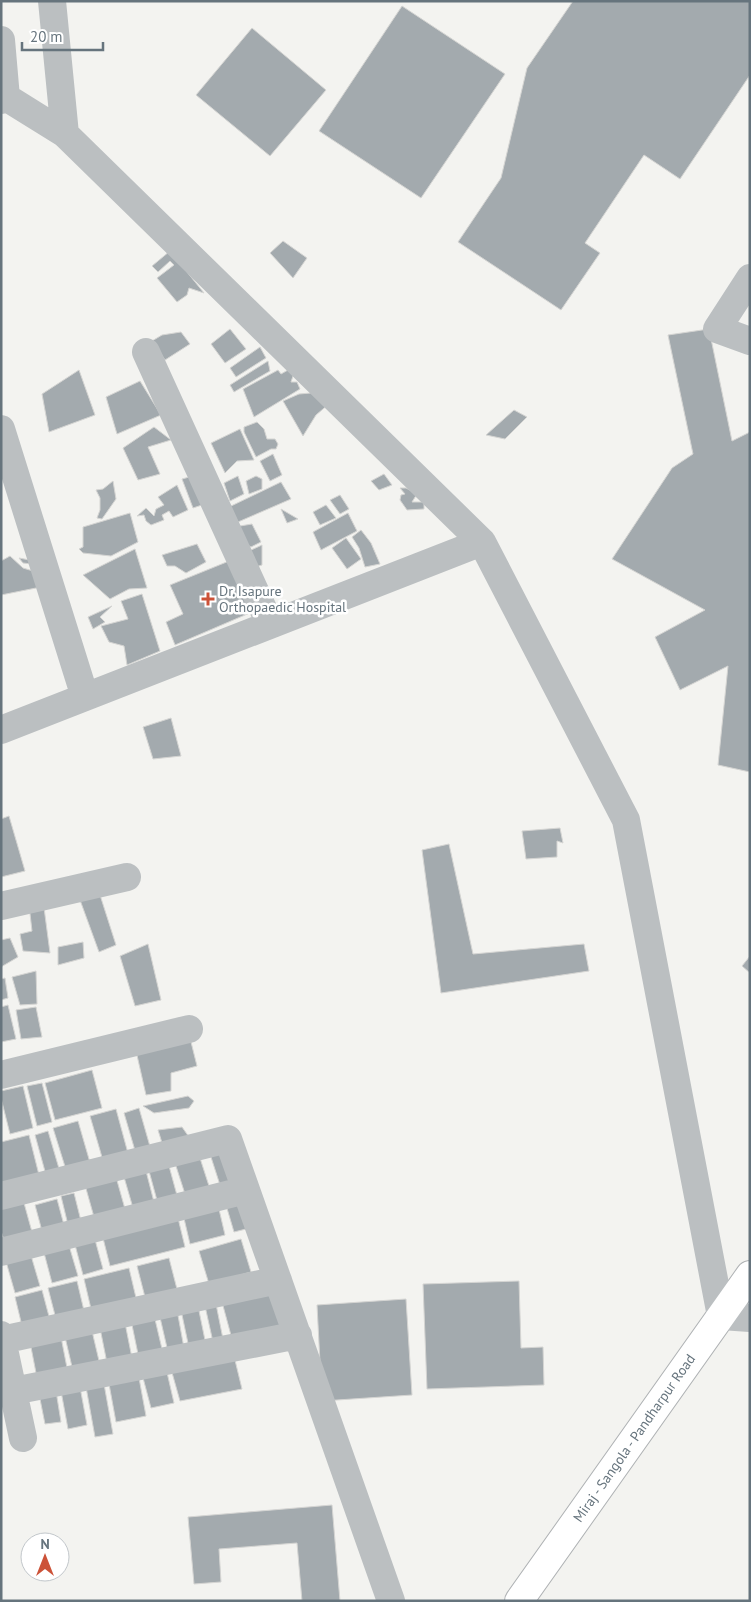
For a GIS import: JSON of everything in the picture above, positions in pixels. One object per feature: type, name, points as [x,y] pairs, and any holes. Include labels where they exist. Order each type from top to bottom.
[{"type":"highway","name":"Miraj - Sangola - Pandharpur Road","points":[[519,1601],[750,1275]]},
{"type":"street","points":[[52,1],[65,134]]},
{"type":"street","points":[[1,40],[3,97],[65,134],[482,542],[626,820],[721,1316],[750,1318]]},
{"type":"street","points":[[750,278],[717,329],[750,341]]},
{"type":"street","points":[[146,352],[270,624]]},
{"type":"street","points":[[1,429],[85,697]]},
{"type":"street","points":[[1,730],[482,542]]},
{"type":"street","points":[[1,906],[127,878]]},
{"type":"street","points":[[1,1074],[189,1030]]},
{"type":"street","points":[[1,1196],[228,1139],[391,1601]]},
{"type":"street","points":[[1,1252],[246,1190]]},
{"type":"street","points":[[23,1438],[2,1338],[278,1280]]},
{"type":"street","points":[[13,1390],[298,1335]]},
{"type":"building","points":[[573,1],[750,1],[750,75],[680,179],[644,155],[585,243],[600,253],[561,310],[458,242],[501,178],[527,68]]},
{"type":"building","points":[[402,6],[505,74],[421,198],[319,131]]},
{"type":"building","points":[[252,28],[326,90],[270,156],[196,95]]},
{"type":"building","points":[[283,241],[307,258],[293,278],[270,253]]},
{"type":"building","points":[[170,251],[204,293],[189,288],[187,295],[177,302],[157,278],[174,265],[170,261],[158,272],[152,266]]},
{"type":"building","points":[[230,329],[246,349],[225,363],[211,344]]},
{"type":"building","points":[[709,329],[732,441],[750,432],[750,772],[718,765],[728,666],[680,690],[655,637],[705,610],[612,559],[672,468],[693,454],[668,335]]},
{"type":"building","points":[[181,332],[190,344],[165,360],[152,341],[162,335]]},
{"type":"building","points":[[260,347],[266,358],[236,377],[230,368]]},
{"type":"building","points":[[268,361],[270,371],[234,392],[230,385]]},
{"type":"building","points":[[295,366],[298,375],[293,376],[291,382],[297,382],[300,389],[254,417],[243,389],[278,370],[281,374]]},
{"type":"building","points":[[79,370],[95,415],[49,432],[42,394]]},
{"type":"building","points":[[140,381],[161,415],[117,434],[106,397]]},
{"type":"building","points":[[311,393],[330,403],[316,415],[303,436],[283,401],[299,394]]},
{"type":"building","points":[[514,410],[527,417],[505,439],[486,435]]},
{"type":"building","points":[[257,422],[264,429],[267,439],[275,439],[278,444],[276,449],[271,449],[256,457],[244,432],[244,427]]},
{"type":"building","points":[[154,427],[171,440],[148,447],[160,474],[138,480],[123,448]]},
{"type":"building","points":[[240,429],[254,460],[237,461],[225,473],[211,443]]},
{"type":"building","points":[[273,454],[282,475],[270,481],[260,461]]},
{"type":"building","points":[[384,474],[392,485],[379,490],[371,481]]},
{"type":"building","points":[[193,476],[208,503],[193,508],[182,479]]},
{"type":"building","points":[[238,476],[244,494],[230,501],[224,483]]},
{"type":"building","points":[[256,476],[262,479],[262,489],[249,494],[246,481]]},
{"type":"building","points":[[113,481],[116,499],[102,519],[97,518],[100,510],[100,498],[96,490],[103,489]]},
{"type":"building","points":[[281,482],[291,499],[238,522],[229,507]]},
{"type":"building","points":[[177,485],[188,510],[173,517],[169,511],[162,515],[164,520],[151,525],[146,521],[144,515],[137,516],[146,508],[154,516],[156,509],[164,505],[158,497]]},
{"type":"building","points":[[400,488],[406,488],[417,494],[412,502],[424,502],[424,509],[407,510],[400,500],[401,495],[405,494]]},
{"type":"building","points":[[340,495],[349,509],[340,514],[330,500]]},
{"type":"building","points":[[326,505],[336,518],[320,525],[313,512]]},
{"type":"building","points":[[281,509],[298,519],[287,523]]},
{"type":"building","points":[[130,513],[138,542],[111,556],[83,553],[79,549],[83,547],[83,527]]},
{"type":"building","points":[[348,513],[357,531],[321,550],[313,532]]},
{"type":"building","points":[[252,524],[261,542],[251,547],[236,539],[240,526]]},
{"type":"building","points":[[361,530],[371,543],[380,564],[365,567],[359,548],[352,537]]},
{"type":"building","points":[[346,538],[361,559],[347,569],[332,548]]},
{"type":"building","points":[[197,544],[206,562],[186,573],[175,566],[167,566],[162,555]]},
{"type":"building","points":[[262,545],[262,565],[249,569],[249,551]]},
{"type":"building","points":[[135,549],[147,588],[129,589],[110,599],[83,575]]},
{"type":"building","points":[[10,556],[23,568],[33,571],[32,564],[23,563],[19,558],[35,561],[41,587],[1,595],[1,561]]},
{"type":"building","points":[[234,559],[252,612],[175,645],[166,622],[183,614],[170,585]]},
{"type":"building","points":[[142,594],[160,651],[127,665],[124,646],[109,642],[101,626],[128,619],[121,601]]},
{"type":"building","points":[[112,606],[100,617],[105,622],[93,629],[88,617]]},
{"type":"building","points":[[171,718],[181,756],[153,759],[143,727]]},
{"type":"building","points":[[9,816],[25,871],[1,877],[1,819]]},
{"type":"building","points":[[560,828],[563,843],[557,841],[557,857],[526,859],[522,831]]},
{"type":"building","points":[[449,844],[473,954],[584,944],[589,971],[441,993],[422,850]]},
{"type":"building","points":[[100,895],[116,945],[99,952],[80,900]]},
{"type":"building","points":[[43,900],[50,953],[23,951],[20,934],[32,931],[29,905]]},
{"type":"building","points":[[10,938],[18,957],[1,967],[1,940]]},
{"type":"building","points":[[83,942],[84,958],[58,965],[58,947]]},
{"type":"building","points":[[148,944],[161,1000],[135,1006],[120,956]]},
{"type":"building","points":[[750,956],[750,973],[742,966]]},
{"type":"building","points":[[36,971],[37,1004],[20,1005],[12,977]]},
{"type":"building","points":[[5,978],[8,998],[1,1000],[1,979]]},
{"type":"building","points":[[8,1005],[16,1039],[1,1042],[1,1007]]},
{"type":"building","points":[[36,1007],[42,1037],[21,1039],[16,1010]]},
{"type":"building","points":[[190,1038],[197,1066],[171,1073],[171,1091],[146,1095],[134,1042]]},
{"type":"building","points":[[92,1070],[102,1108],[55,1120],[45,1083]]},
{"type":"building","points":[[42,1083],[52,1122],[37,1126],[27,1086]]},
{"type":"building","points":[[23,1086],[33,1128],[10,1134],[1,1091]]},
{"type":"building","points":[[188,1096],[194,1101],[189,1108],[154,1113],[143,1106]]},
{"type":"building","points":[[139,1108],[151,1150],[136,1154],[124,1113]]},
{"type":"building","points":[[116,1109],[129,1157],[104,1164],[90,1116]]},
{"type":"building","points":[[78,1121],[91,1166],[67,1173],[53,1128]]},
{"type":"building","points":[[182,1127],[189,1137],[163,1146],[158,1130]]},
{"type":"building","points":[[48,1131],[60,1172],[46,1175],[35,1135]]},
{"type":"building","points":[[29,1135],[39,1175],[1,1184],[1,1142]]},
{"type":"building","points":[[227,1150],[236,1180],[220,1185],[210,1154]]},
{"type":"building","points":[[199,1155],[209,1186],[185,1194],[175,1163]]},
{"type":"building","points":[[169,1166],[178,1199],[158,1204],[149,1171]]},
{"type":"building","points":[[146,1171],[154,1202],[133,1208],[124,1177]]},
{"type":"building","points":[[116,1177],[125,1209],[94,1217],[85,1185]]},
{"type":"building","points":[[74,1193],[81,1221],[68,1225],[61,1196]]},
{"type":"building","points":[[57,1199],[64,1225],[42,1231],[35,1205]]},
{"type":"building","points":[[246,1199],[254,1227],[234,1232],[226,1205]]},
{"type":"building","points":[[24,1203],[32,1232],[4,1240],[1,1231],[1,1209]]},
{"type":"building","points":[[218,1205],[225,1235],[190,1244],[183,1214]]},
{"type":"building","points":[[177,1214],[185,1247],[110,1266],[102,1234]]},
{"type":"building","points":[[94,1236],[103,1269],[83,1275],[74,1241]]},
{"type":"building","points":[[241,1239],[251,1272],[209,1284],[199,1251]]},
{"type":"building","points":[[68,1242],[78,1276],[52,1283],[43,1249]]},
{"type":"building","points":[[30,1252],[40,1286],[15,1293],[5,1258]]},
{"type":"building","points":[[169,1258],[178,1293],[146,1301],[137,1266]]},
{"type":"building","points":[[129,1268],[137,1302],[92,1313],[84,1279]]},
{"type":"building","points":[[77,1281],[85,1315],[57,1323],[48,1288]]},
{"type":"building","points":[[519,1281],[521,1348],[543,1347],[544,1385],[427,1389],[423,1284]]},
{"type":"building","points":[[42,1290],[51,1324],[23,1330],[15,1297]]},
{"type":"building","points":[[271,1290],[281,1327],[232,1339],[222,1302]]},
{"type":"building","points":[[406,1299],[412,1395],[322,1401],[317,1305]]},
{"type":"building","points":[[216,1304],[223,1339],[213,1342],[205,1306]]},
{"type":"building","points":[[198,1306],[206,1345],[189,1348],[181,1310]]},
{"type":"building","points":[[177,1310],[184,1348],[168,1352],[159,1313]]},
{"type":"building","points":[[154,1315],[162,1349],[138,1354],[131,1320]]},
{"type":"building","points":[[125,1323],[132,1358],[107,1363],[100,1328]]},
{"type":"building","points":[[92,1331],[100,1365],[73,1371],[65,1337]]},
{"type":"building","points":[[61,1337],[68,1373],[37,1378],[30,1342]]},
{"type":"building","points":[[234,1356],[242,1389],[180,1401],[171,1369]]},
{"type":"building","points":[[166,1368],[174,1403],[151,1408],[142,1374]]},
{"type":"building","points":[[139,1378],[146,1416],[116,1422],[109,1384]]},
{"type":"building","points":[[104,1384],[113,1434],[95,1437],[86,1387]]},
{"type":"building","points":[[80,1387],[87,1425],[68,1429],[61,1391]]},
{"type":"building","points":[[56,1391],[61,1422],[45,1424],[39,1394]]},
{"type":"building","points":[[332,1505],[340,1601],[302,1601],[297,1543],[219,1549],[221,1582],[194,1584],[188,1517]]},
{"type":"place","name":"Dr. Isapure Orthopaedic Hospital","points":[[208,599]]}]
